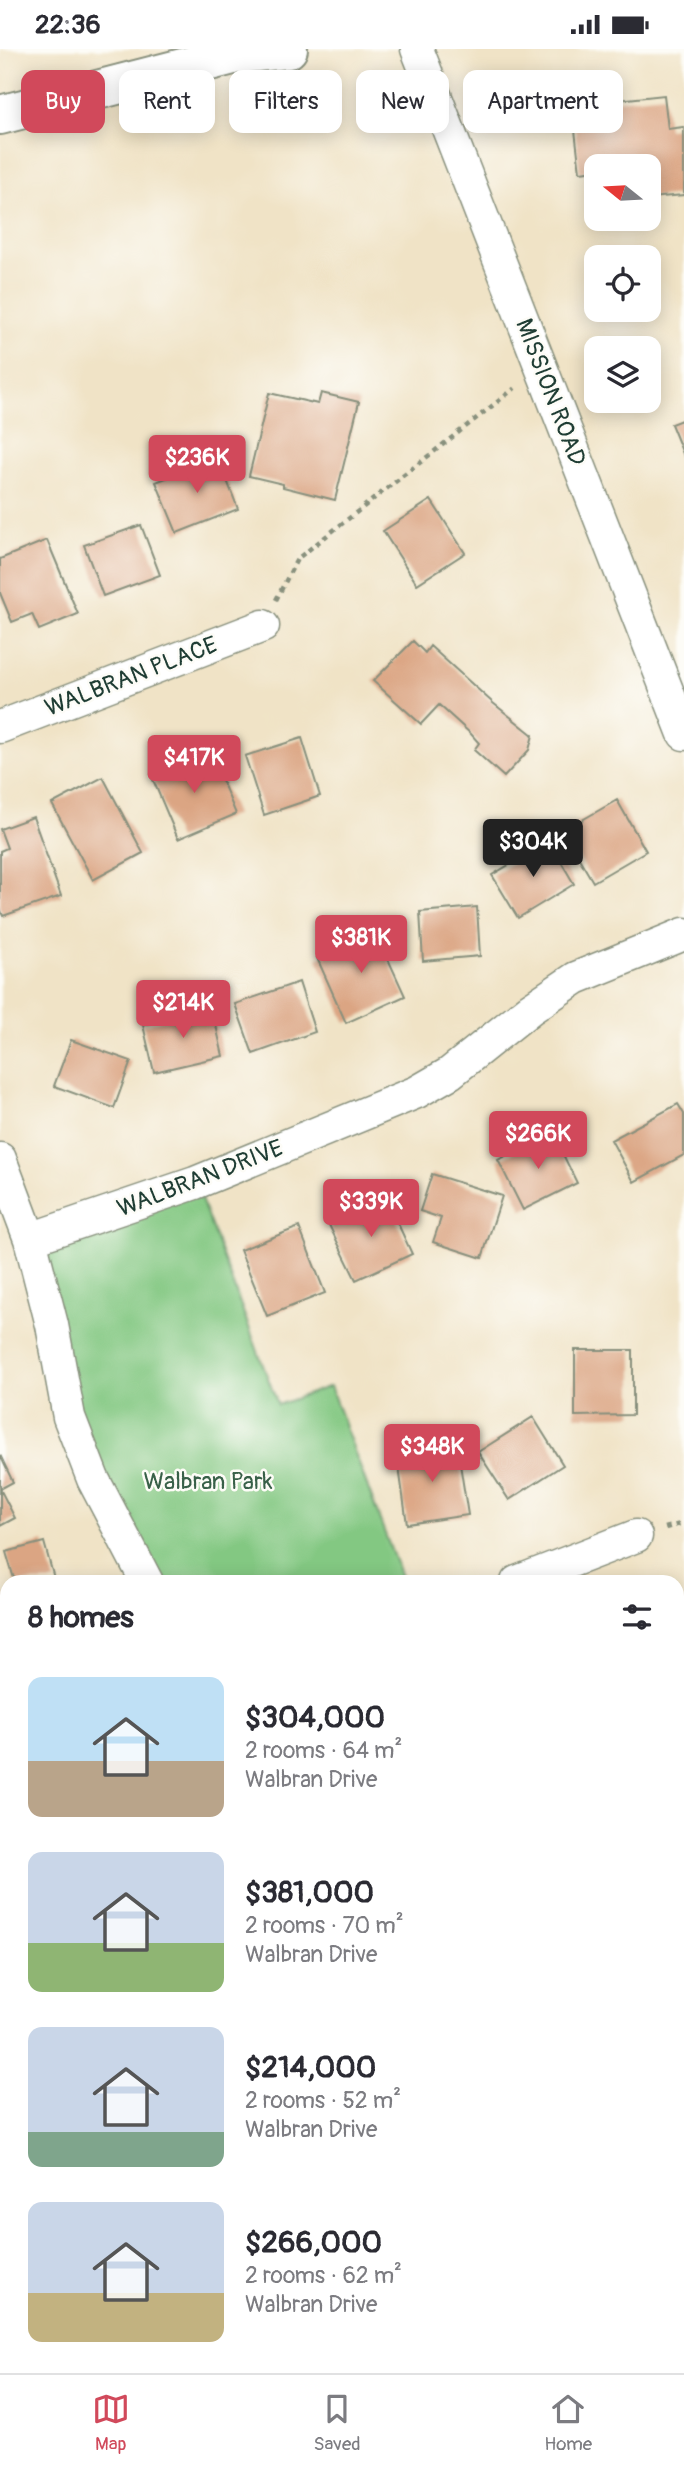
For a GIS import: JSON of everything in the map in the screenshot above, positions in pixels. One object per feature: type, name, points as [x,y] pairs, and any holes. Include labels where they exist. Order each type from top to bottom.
[{"type":"main road","points":[[0,115],[237,54],[288,49]]},
{"type":"street","name":"MISSION ROAD","points":[[418,49],[684,734]]},
{"type":"street","name":"WALBRAN PLACE","points":[[0,727],[263,626]]},
{"type":"street","name":"WALBRAN DRIVE","points":[[30,1239],[195,1182],[417,1092],[450,1073],[530,1009],[576,978],[684,934]]},
{"type":"street","points":[[0,1159],[30,1239],[52,1325],[69,1417],[93,1479],[143,1575]]},
{"type":"street","points":[[535,1575],[636,1536]]},
{"type":"path","points":[[263,626],[297,559],[541,367]]},
{"type":"green space","name":"Walbran Park","points":[[195,1183],[278,1405],[330,1386],[400,1575],[143,1575],[93,1479],[30,1239]]},
{"type":"building","points":[[664,95],[668,129],[684,127],[684,195],[662,197],[662,154],[584,154],[584,172],[580,172],[575,133],[623,133],[623,99]]},
{"type":"building","points":[[269,393],[318,404],[321,393],[359,402],[335,500],[249,476]]},
{"type":"building","points":[[684,419],[684,456],[671,424]]},
{"type":"building","points":[[218,457],[238,509],[177,533],[156,482]]},
{"type":"building","points":[[431,500],[465,553],[417,584],[383,531]]},
{"type":"building","points":[[141,525],[160,575],[103,596],[84,545]]},
{"type":"building","points":[[47,540],[78,614],[39,630],[32,614],[12,622],[0,593],[0,559]]},
{"type":"building","points":[[413,641],[425,653],[430,646],[533,735],[529,750],[504,777],[474,750],[479,743],[471,734],[439,705],[421,724],[373,681]]},
{"type":"building","points":[[302,738],[320,796],[264,815],[245,756]]},
{"type":"building","points":[[209,750],[236,814],[178,839],[151,775]]},
{"type":"building","points":[[103,777],[143,853],[93,880],[52,804]]},
{"type":"building","points":[[617,800],[646,851],[593,882],[563,831]]},
{"type":"building","points":[[33,817],[61,896],[3,916],[0,908],[0,851],[7,848],[0,829]]},
{"type":"building","points":[[549,841],[574,884],[518,918],[492,875]]},
{"type":"building","points":[[477,907],[480,956],[423,961],[420,912]]},
{"type":"building","points":[[372,924],[405,996],[346,1023],[317,958],[342,947],[338,939]]},
{"type":"building","points":[[299,982],[315,1032],[253,1054],[235,1004]]},
{"type":"building","points":[[212,1008],[223,1056],[154,1072],[143,1025]]},
{"type":"building","points":[[71,1040],[131,1061],[114,1108],[54,1086]]},
{"type":"building","points":[[678,1104],[684,1114],[684,1155],[634,1182],[611,1140]]},
{"type":"building","points":[[552,1132],[577,1183],[523,1210],[498,1160]]},
{"type":"building","points":[[432,1174],[502,1196],[482,1258],[433,1242],[441,1218],[420,1211]]},
{"type":"building","points":[[386,1198],[412,1254],[356,1280],[329,1225]]},
{"type":"building","points":[[299,1227],[325,1293],[267,1316],[240,1250]]},
{"type":"building","points":[[575,1350],[633,1350],[633,1415],[575,1416]]},
{"type":"building","points":[[533,1417],[563,1465],[509,1500],[478,1452]]},
{"type":"building","points":[[457,1445],[468,1515],[407,1524],[397,1453]]},
{"type":"building","points":[[0,1455],[13,1482],[0,1489]]},
{"type":"building","points":[[0,1489],[15,1518],[0,1526]]},
{"type":"building","points":[[44,1542],[53,1575],[13,1575],[6,1552]]}]
